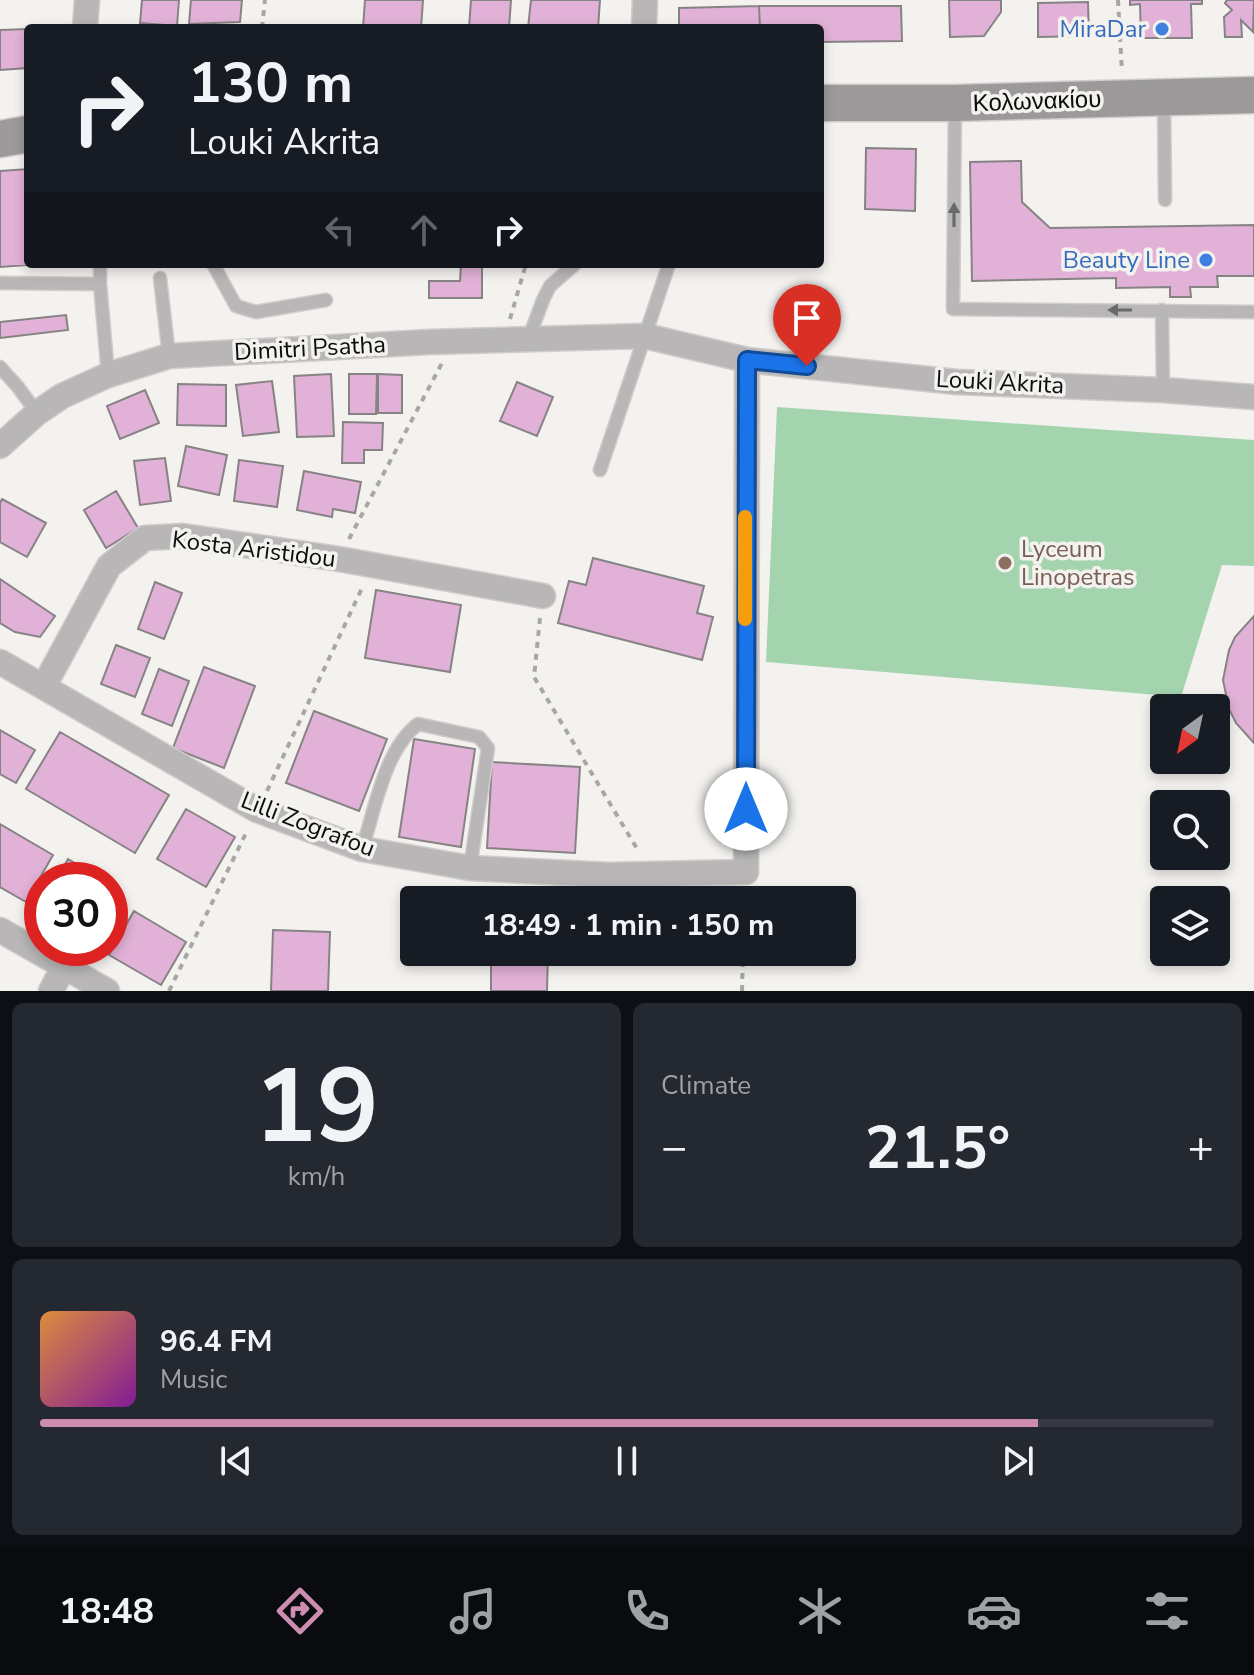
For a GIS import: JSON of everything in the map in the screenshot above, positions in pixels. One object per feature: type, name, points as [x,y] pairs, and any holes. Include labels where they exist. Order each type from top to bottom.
[{"type":"main road","name":"Κολωνακίου","points":[[824,89],[1254,80]]},
{"type":"main road","name":"Κολωνακίου","points":[[824,103],[955,103],[1254,95]]},
{"type":"main road","points":[[0,120],[24,117]]},
{"type":"main road","points":[[0,139],[24,135]]},
{"type":"street","points":[[85,24],[87,0]]},
{"type":"street","points":[[644,24],[645,0]]},
{"type":"street","name":"Dimitri Psatha","points":[[0,446],[37,413],[62,396],[108,375],[169,356],[429,342],[645,336]]},
{"type":"street","name":"Louki Akrita","points":[[645,336],[747,360],[957,382],[1163,390],[1254,397]]},
{"type":"street","name":"Lilli Zografou","points":[[0,662],[257,810],[362,849],[470,868],[609,875],[746,872],[747,360]]},
{"type":"street","name":"Kosta Aristidou","points":[[44,686],[109,566],[145,538],[183,536],[339,559],[543,596]]},
{"type":"street","points":[[0,930],[107,991]]},
{"type":"street","points":[[51,991],[63,968]]},
{"type":"lane","points":[[1164,97],[1165,200]]},
{"type":"lane","points":[[955,103],[953,309],[1254,312]]},
{"type":"lane","points":[[100,268],[108,375]]},
{"type":"lane","points":[[215,268],[236,306],[256,312],[326,300]]},
{"type":"lane","points":[[516,340],[550,286],[570,268]]},
{"type":"lane","points":[[600,470],[668,268]]},
{"type":"lane","points":[[160,278],[169,356]]},
{"type":"lane","points":[[0,283],[100,284]]},
{"type":"lane","points":[[1162,310],[1163,390]]},
{"type":"lane","points":[[0,367],[37,413]]},
{"type":"lane","points":[[362,849],[394,752],[404,735],[418,724],[479,737],[488,748],[470,868]]},
{"type":"path","points":[[262,24],[265,0]]},
{"type":"path","points":[[1118,0],[1123,82]]},
{"type":"path","points":[[516,340],[525,268]]},
{"type":"path","points":[[339,559],[453,343]]},
{"type":"path","points":[[169,991],[372,565]]},
{"type":"path","points":[[543,596],[534,677],[652,874]]},
{"type":"path","points":[[742,991],[743,966]]},
{"type":"green space","points":[[777,407],[1254,440],[1254,566],[1222,565],[1182,694],[1150,694],[766,662]]},
{"type":"building","points":[[142,0],[179,0],[177,24],[140,23]]},
{"type":"building","points":[[191,0],[242,0],[240,22],[189,24]]},
{"type":"building","points":[[365,0],[423,0],[421,24],[363,24]]},
{"type":"building","points":[[471,0],[511,0],[509,24],[469,24]]},
{"type":"building","points":[[531,0],[600,0],[598,24],[528,24]]},
{"type":"building","points":[[949,0],[1001,0],[1001,12],[984,36],[950,37]]},
{"type":"building","points":[[1130,0],[1202,0],[1202,4],[1191,4],[1192,38],[1141,38],[1140,4],[1130,5]]},
{"type":"building","points":[[1227,0],[1254,0],[1253,32],[1241,20],[1242,37],[1225,37],[1224,17],[1232,10],[1225,3]]},
{"type":"building","points":[[1088,2],[1089,36],[1038,37],[1038,3]]},
{"type":"building","points":[[759,6],[901,6],[902,41],[824,42],[824,24],[760,24]]},
{"type":"building","points":[[759,6],[760,24],[679,24],[679,8]]},
{"type":"building","points":[[24,29],[24,68],[0,70],[0,30]]},
{"type":"building","points":[[866,148],[916,149],[915,211],[865,209]]},
{"type":"building","points":[[1021,161],[1022,202],[1050,228],[1254,225],[1254,276],[1217,276],[1218,287],[1190,287],[1191,297],[1170,297],[1170,287],[1116,288],[1116,278],[972,281],[970,162]]},
{"type":"building","points":[[24,169],[24,265],[0,267],[0,171]]},
{"type":"building","points":[[461,268],[482,268],[482,298],[429,298],[429,281],[460,281]]},
{"type":"building","points":[[66,315],[68,330],[0,338],[0,322]]},
{"type":"building","points":[[331,374],[334,436],[297,437],[294,376]]},
{"type":"building","points":[[349,374],[377,374],[376,414],[349,414]]},
{"type":"building","points":[[378,374],[402,375],[402,413],[378,413]]},
{"type":"building","points":[[272,381],[279,432],[243,436],[236,385]]},
{"type":"building","points":[[517,382],[553,397],[537,436],[500,421]]},
{"type":"building","points":[[178,384],[226,385],[226,426],[177,425]]},
{"type":"building","points":[[145,390],[159,423],[120,439],[107,406]]},
{"type":"building","points":[[343,422],[383,423],[382,450],[364,450],[364,463],[342,463]]},
{"type":"building","points":[[186,446],[227,455],[219,495],[178,486]]},
{"type":"building","points":[[165,458],[171,501],[140,505],[134,461]]},
{"type":"building","points":[[239,460],[283,466],[277,507],[234,501]]},
{"type":"building","points":[[304,471],[361,482],[355,513],[333,509],[332,517],[297,510]]},
{"type":"building","points":[[116,491],[138,528],[106,548],[84,510]]},
{"type":"building","points":[[2,499],[46,523],[27,557],[0,542]]},
{"type":"building","points":[[593,558],[704,586],[697,613],[713,617],[702,660],[558,623],[569,581],[586,585]]},
{"type":"building","points":[[0,579],[55,616],[40,637],[15,632],[0,623]]},
{"type":"building","points":[[155,582],[182,593],[164,639],[138,629]]},
{"type":"building","points":[[376,590],[461,605],[450,672],[365,658]]},
{"type":"building","points":[[1254,616],[1254,743],[1230,711],[1230,694],[1226,694],[1223,680],[1235,637]]},
{"type":"building","points":[[116,645],[150,658],[135,697],[101,684]]},
{"type":"building","points":[[204,667],[255,686],[224,768],[173,748]]},
{"type":"building","points":[[159,669],[189,681],[172,726],[142,714]]},
{"type":"building","points":[[314,711],[387,739],[359,811],[286,783]]},
{"type":"building","points":[[0,730],[35,750],[16,783],[0,774]]},
{"type":"building","points":[[60,732],[169,795],[135,853],[26,789]]},
{"type":"building","points":[[414,739],[475,749],[461,847],[399,837]]},
{"type":"building","points":[[492,762],[580,767],[575,853],[487,848]]},
{"type":"building","points":[[186,809],[235,837],[206,887],[157,859]]},
{"type":"building","points":[[0,824],[53,855],[49,862],[24,862],[24,901],[0,887]]},
{"type":"building","points":[[134,911],[186,942],[161,985],[128,966],[128,922]]},
{"type":"building","points":[[273,930],[330,932],[328,991],[271,991]]},
{"type":"building","points":[[491,966],[548,966],[547,991],[491,991]]},
{"type":"slow traffic","points":[[745,517],[745,619]]},
{"type":"place","name":"MiraDar","points":[[1162,29]]},
{"type":"place","name":"Beauty Line","points":[[1206,260]]},
{"type":"place","name":"Lyceum Linopetras","points":[[1005,563]]},
{"type":"route","points":[[746,809],[747,360],[807,366]]}]
